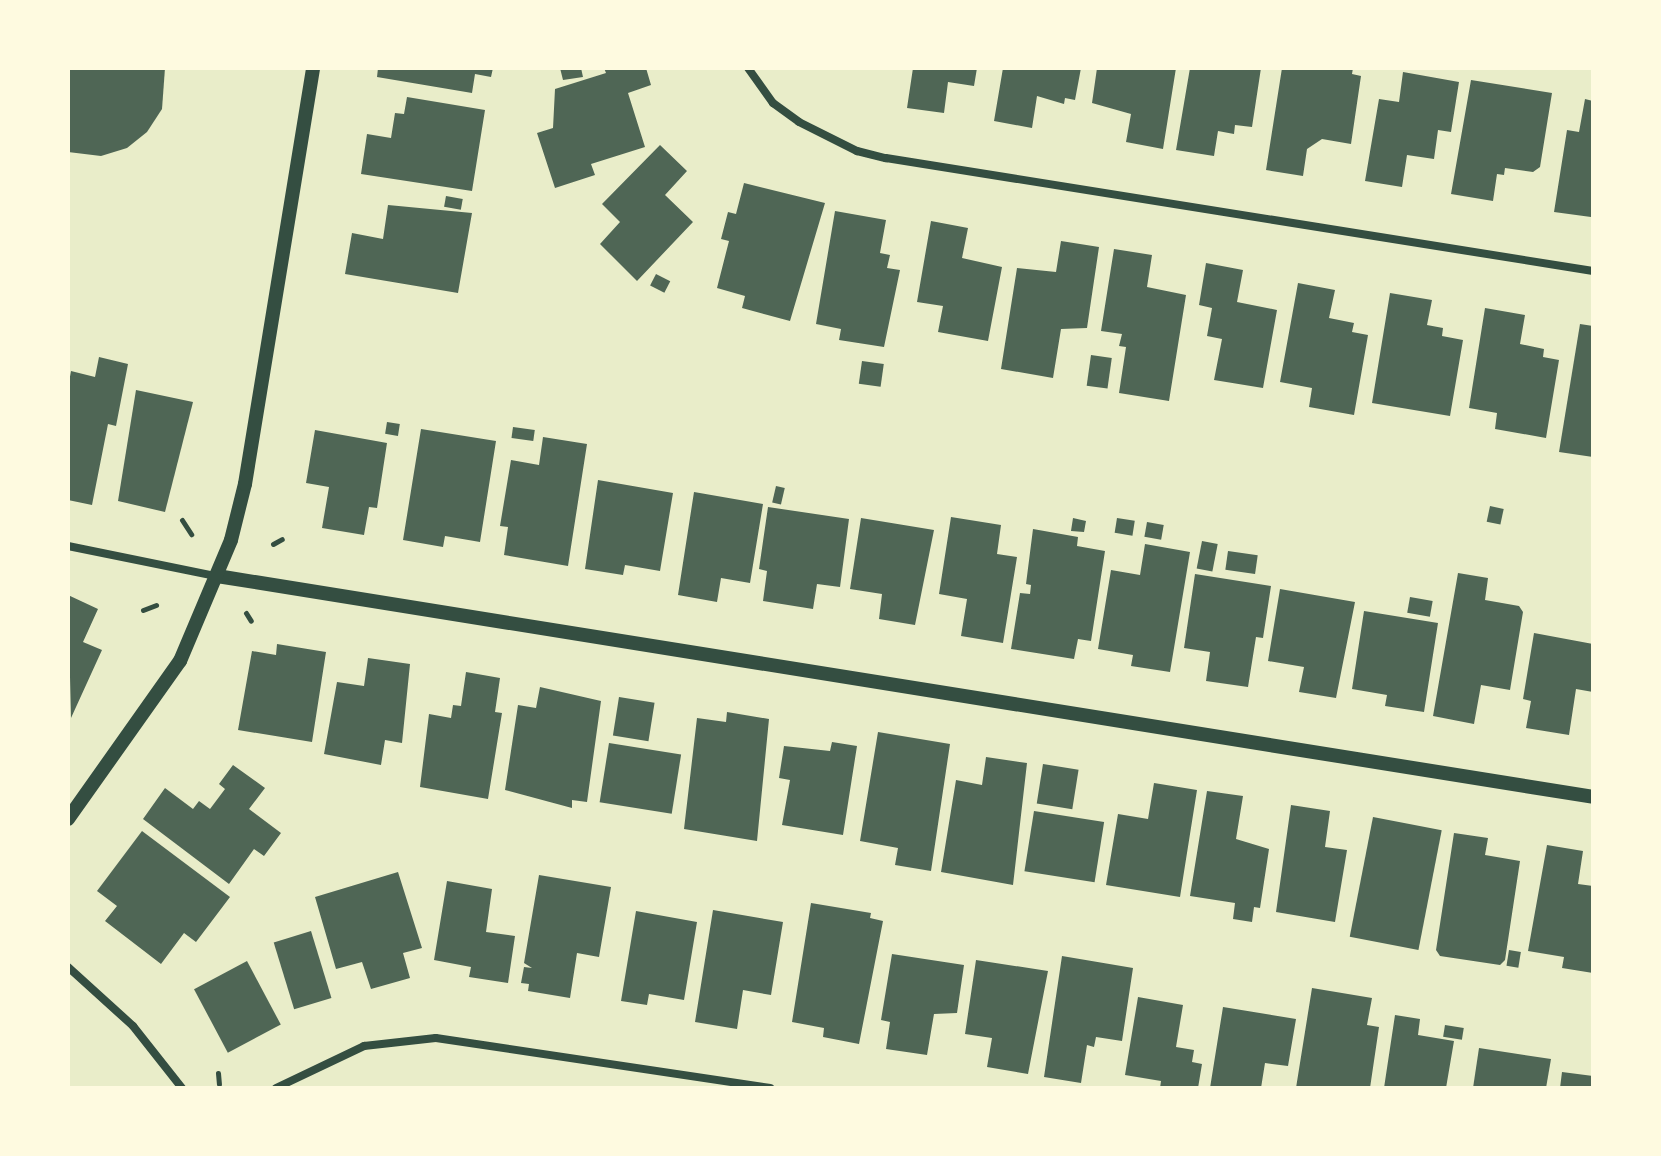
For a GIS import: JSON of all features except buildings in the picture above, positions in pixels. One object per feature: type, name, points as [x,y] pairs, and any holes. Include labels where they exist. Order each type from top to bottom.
[{"type":"street","points":[[68,819],[155,702],[195,633],[217,576],[245,484],[313,68]]},
{"type":"street","points":[[748,68],[773,103],[799,122],[857,151],[886,158],[1593,271]]},
{"type":"street","points":[[68,546],[217,576],[1593,797]]},
{"type":"street","points":[[68,967],[133,1026],[182,1088]]},
{"type":"street","points":[[276,1088],[364,1046],[436,1038],[770,1088]]},
{"type":"path","points":[[182,520],[191,534]]},
{"type":"path","points":[[273,544],[282,539]]},
{"type":"path","points":[[143,610],[156,605]]},
{"type":"path","points":[[246,613],[251,621]]},
{"type":"path","points":[[218,1073],[219,1084]]}]
